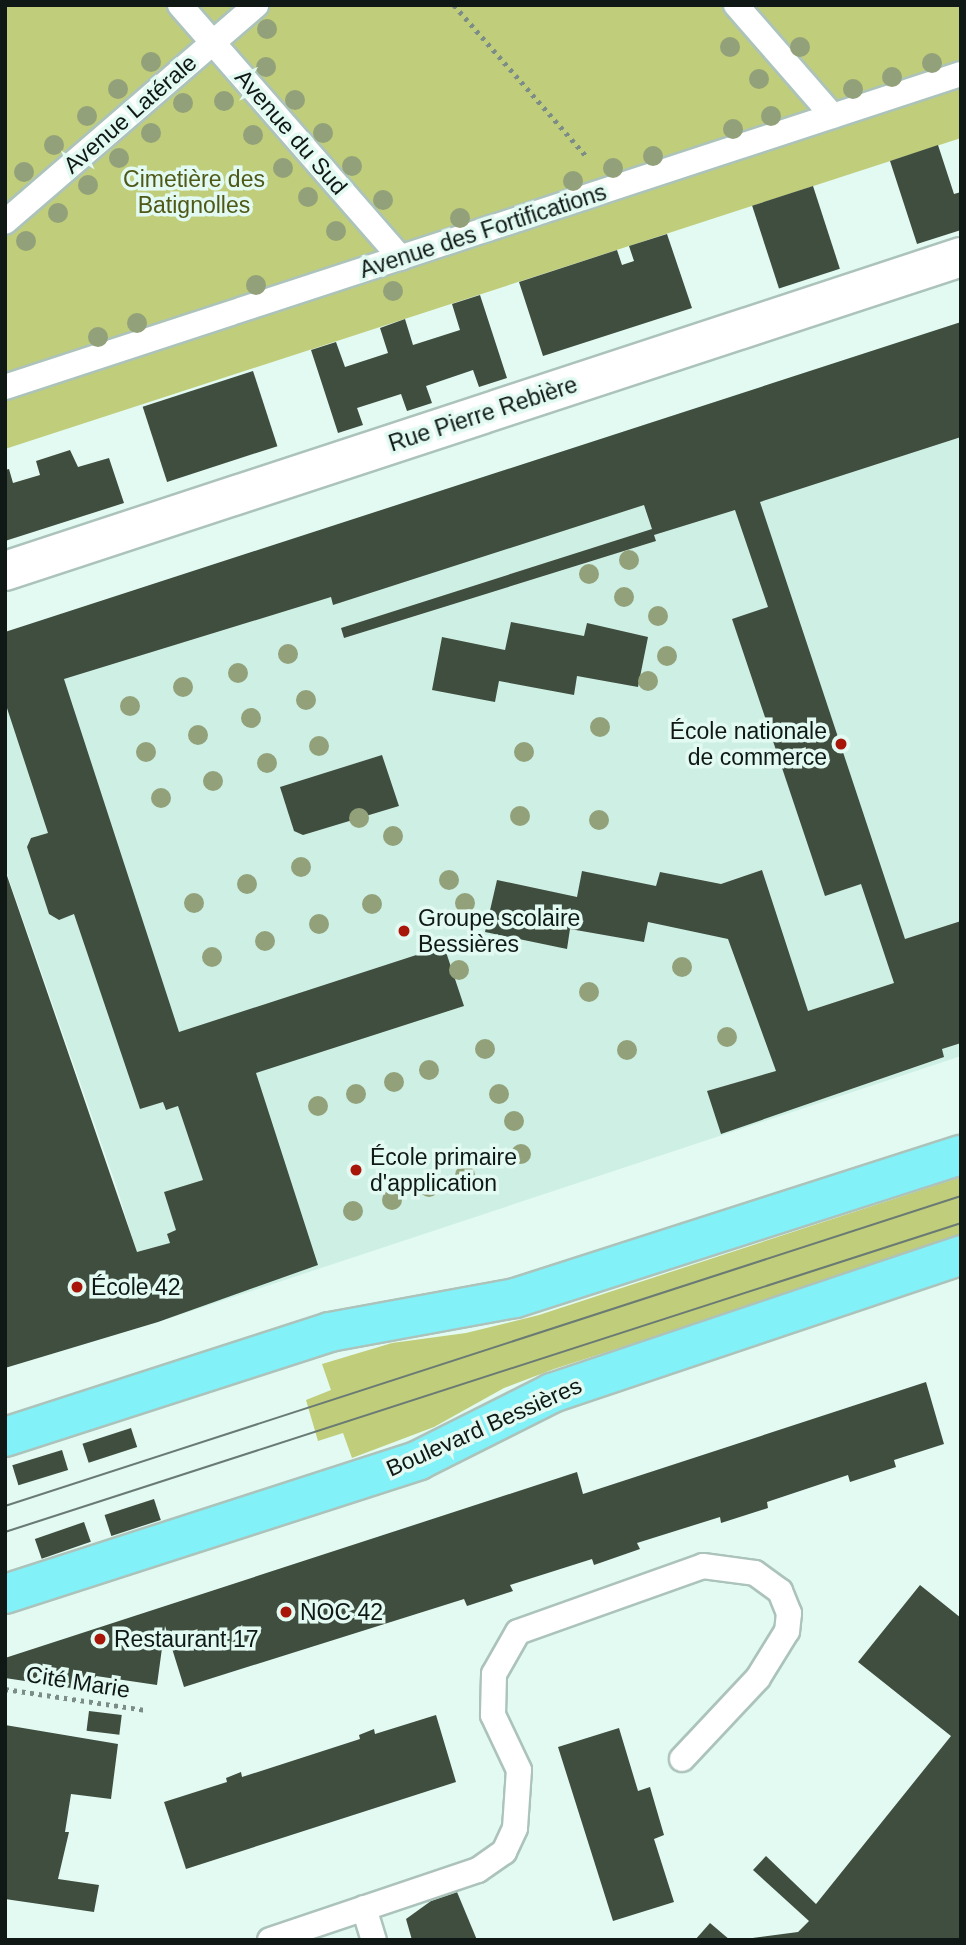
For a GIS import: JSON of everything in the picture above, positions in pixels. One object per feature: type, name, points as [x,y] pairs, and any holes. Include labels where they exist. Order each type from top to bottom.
[{"type":"main road","points":[[5,1437],[330,1332],[516,1298],[961,1155]]},
{"type":"main road","name":"Boulevard Bessières","points":[[5,1594],[407,1464],[552,1393],[961,1255]]},
{"type":"street","name":"Rue Pierre Rebière","points":[[5,572],[961,257]]},
{"type":"lane","name":"Avenue du Sud","points":[[180,5],[401,258]]},
{"type":"lane","name":"Avenue Latérale","points":[[5,222],[256,5]]},
{"type":"lane","points":[[736,5],[833,116]]},
{"type":"lane","name":"Avenue des Fortifications","points":[[5,387],[961,74]]},
{"type":"lane","points":[[270,1940],[478,1870],[503,1852],[515,1828],[519,1770],[494,1715],[494,1674],[518,1632],[703,1566],[755,1573],[780,1591],[789,1613],[787,1631],[758,1678],[682,1759]]},
{"type":"lane","points":[[364,1908],[374,1940]]},
{"type":"path","points":[[453,5],[614,188]]},
{"type":"path","name":"Cité Marie","points":[[5,1689],[146,1710]]},
{"type":"shaded area","name":"Groupe scolaire Bessières","points":[[961,322],[961,1056],[158,1322],[117,1188],[5,868],[5,633]]},
{"type":"green space","name":"Cimetière des Batignolles","points":[[5,5],[961,5],[961,138],[5,449]]},
{"type":"green space","points":[[961,1177],[961,1238],[554,1369],[504,1388],[434,1427],[352,1458],[343,1433],[318,1441],[306,1400],[331,1390],[322,1364],[392,1343],[466,1333],[539,1315]]},
{"type":"building","points":[[938,145],[954,194],[961,192],[961,230],[917,244],[890,161]]},
{"type":"building","points":[[813,186],[840,269],[779,289],[752,206]]},
{"type":"building","points":[[667,234],[692,308],[543,356],[519,282],[617,250],[622,265],[634,261],[629,246]]},
{"type":"building","points":[[480,295],[507,378],[479,387],[473,370],[426,386],[432,403],[407,411],[401,394],[357,408],[363,425],[338,433],[311,350],[336,342],[345,367],[388,353],[380,328],[405,319],[413,345],[460,330],[452,304]]},
{"type":"building","points":[[961,322],[961,437],[760,502],[905,939],[961,921],[961,1043],[942,1049],[944,1057],[721,1134],[707,1091],[776,1071],[728,939],[648,922],[644,942],[570,929],[567,949],[485,932],[497,880],[577,897],[582,871],[656,886],[660,872],[721,884],[762,870],[808,1011],[894,983],[861,884],[825,896],[732,619],[768,607],[735,510],[654,535],[656,541],[344,638],[341,628],[652,529],[644,505],[333,605],[331,597],[64,679],[179,1032],[444,946],[464,1006],[256,1073],[318,1265],[158,1322],[5,1368],[5,870],[137,1252],[170,1243],[167,1234],[176,1230],[164,1192],[203,1180],[178,1106],[166,1110],[163,1102],[140,1109],[74,914],[59,920],[49,914],[27,847],[31,838],[48,833],[5,702],[5,632]]},
{"type":"building","points":[[253,371],[277,446],[167,482],[143,407]]},
{"type":"building","points":[[70,450],[78,467],[109,458],[124,503],[5,541],[5,470],[9,469],[13,483],[40,475],[36,461]]},
{"type":"building","points":[[511,622],[584,636],[587,623],[648,637],[638,687],[577,676],[574,695],[499,681],[495,702],[432,690],[442,637],[505,650]]},
{"type":"building","points":[[382,755],[399,806],[303,835],[294,831],[280,787]]},
{"type":"building","points":[[926,1382],[944,1444],[894,1460],[896,1467],[850,1482],[848,1475],[767,1502],[768,1508],[721,1523],[720,1517],[637,1543],[640,1549],[594,1565],[592,1559],[510,1585],[513,1591],[467,1606],[464,1599],[184,1687],[165,1626],[157,1685],[96,1676],[91,1691],[5,1678],[5,1658],[577,1472],[583,1494]]},
{"type":"building","points":[[131,1428],[137,1447],[89,1463],[82,1444]]},
{"type":"building","points":[[62,1450],[68,1470],[18,1485],[12,1465]]},
{"type":"building","points":[[154,1499],[161,1520],[111,1536],[105,1515]]},
{"type":"building","points":[[84,1522],[91,1542],[42,1559],[35,1539]]},
{"type":"building","points":[[920,1585],[961,1618],[961,1940],[737,1940],[798,1932],[809,1921],[753,1870],[766,1856],[816,1904],[951,1736],[858,1662]]},
{"type":"building","points":[[89,1711],[122,1715],[119,1735],[87,1731]]},
{"type":"building","points":[[436,1715],[456,1782],[186,1869],[164,1802],[227,1782],[226,1778],[241,1772],[242,1777],[360,1739],[359,1735],[374,1729],[375,1734]]},
{"type":"building","points":[[5,1725],[118,1744],[111,1799],[71,1794],[65,1832],[69,1832],[58,1879],[99,1885],[94,1912],[5,1899]]},
{"type":"building","points":[[619,1728],[638,1791],[650,1787],[664,1835],[654,1839],[674,1902],[613,1921],[558,1747]]},
{"type":"building","points":[[457,1892],[477,1940],[412,1940],[406,1919],[431,1901]]},
{"type":"building","points":[[710,1923],[730,1940],[695,1940]]},
{"type":"tram line","points":[[5,1506],[961,1196]]},
{"type":"tram line","points":[[5,1532],[961,1223]]},
{"type":"place","name":"École nationale de commerce","points":[[841,744]]},
{"type":"place","name":"Groupe scolaire Bessières","points":[[404,931]]},
{"type":"place","name":"École primaire d'application","points":[[356,1170]]},
{"type":"place","name":"École 42","points":[[77,1287]]},
{"type":"place","name":"NOC 42","points":[[286,1612]]},
{"type":"place","name":"Restaurant 17","points":[[100,1639]]}]
